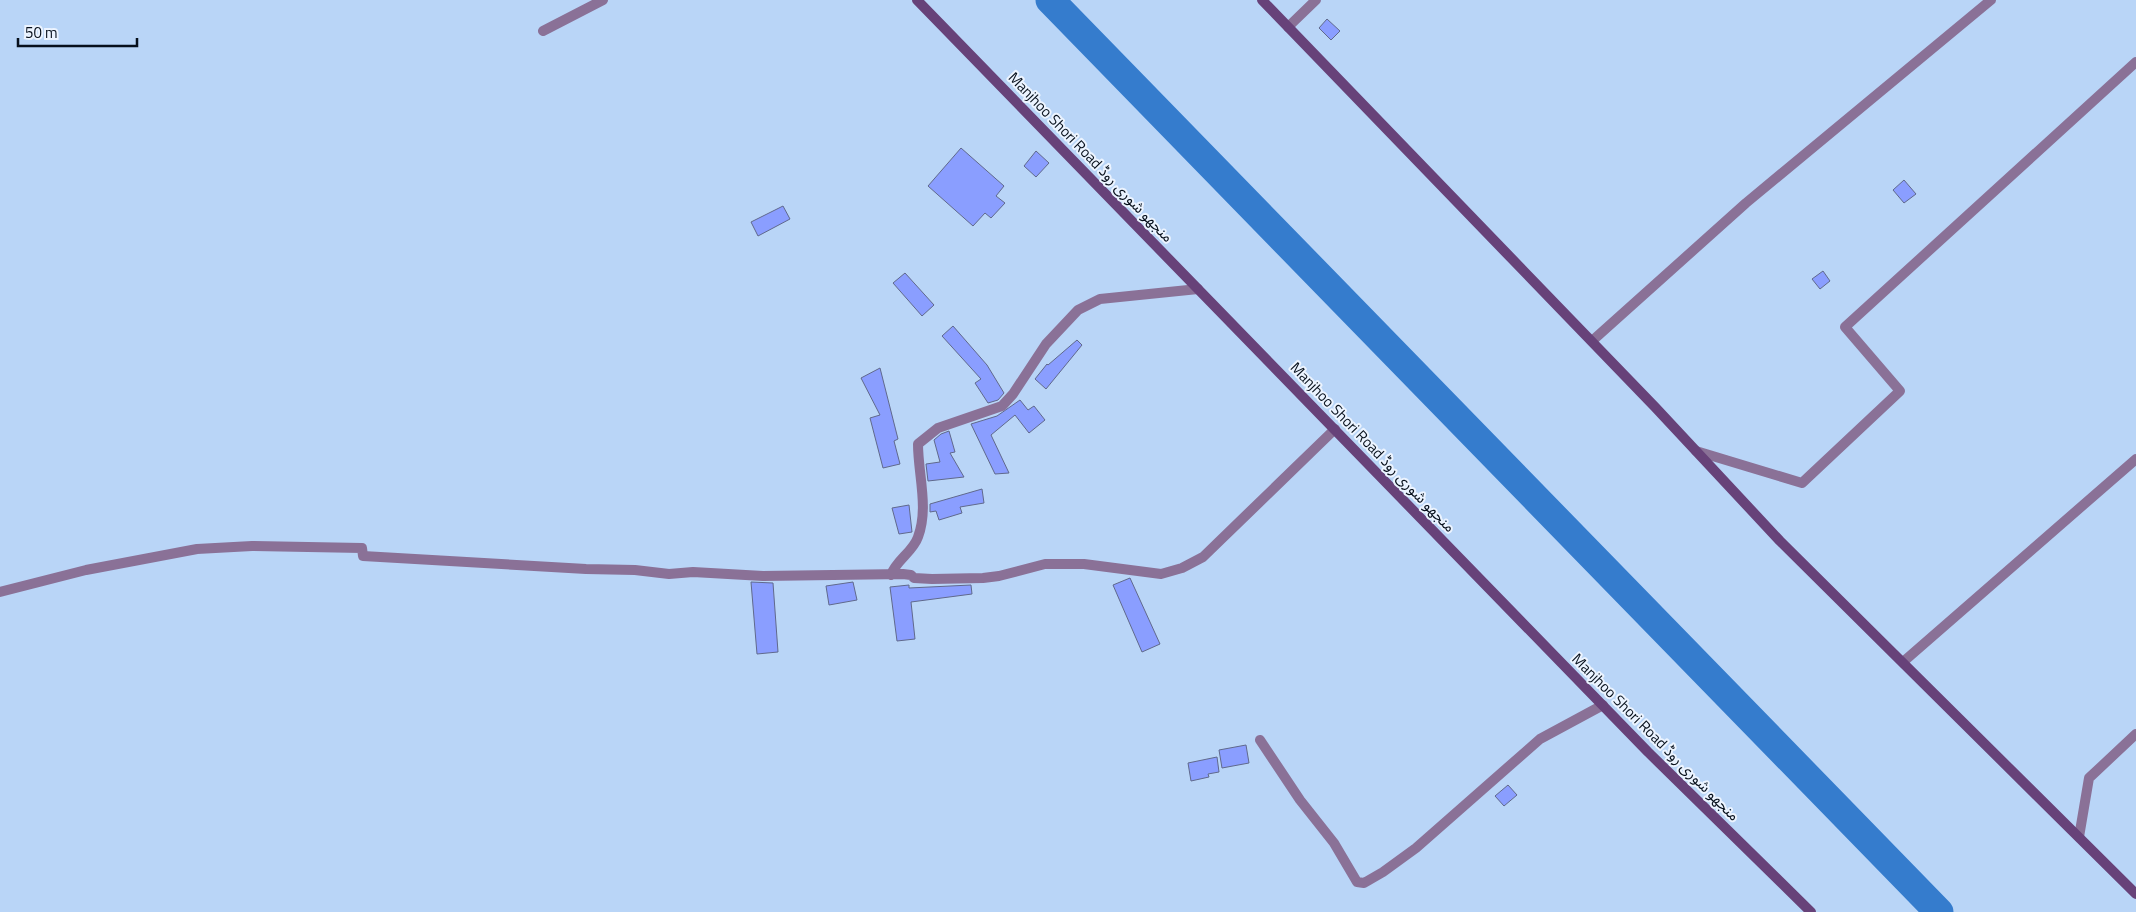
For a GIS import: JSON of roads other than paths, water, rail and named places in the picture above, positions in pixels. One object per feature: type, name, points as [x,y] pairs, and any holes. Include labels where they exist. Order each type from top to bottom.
[{"type":"street","points":[[543,30],[603,0]]},
{"type":"street","name":"Manjhoo Shori Road منجھو شوری روڈ","points":[[917,0],[1603,706],[1811,912]]},
{"type":"street","points":[[1262,0],[1592,341],[1780,541],[2136,894]]},
{"type":"street","points":[[1288,26],[1316,0]]},
{"type":"street","points":[[1592,341],[1746,203],[1991,0]]},
{"type":"street","points":[[1696,451],[1802,483],[1900,391],[1845,327],[2136,62]]},
{"type":"street","points":[[891,575],[894,567],[917,540],[924,518],[918,467],[918,444],[938,428],[1002,406],[1013,394],[1046,344],[1078,310],[1100,299],[1198,289]]},
{"type":"street","points":[[0,592],[86,570],[197,549],[252,546],[362,548],[364,556],[586,569],[635,570],[669,574],[693,572],[763,576],[903,574],[912,575],[914,578],[932,579],[983,578],[999,576],[1045,564],[1084,564],[1161,574],[1182,568],[1203,557],[1335,430]]},
{"type":"street","points":[[1903,662],[2136,459]]},
{"type":"street","points":[[1260,740],[1300,800],[1334,843],[1357,882],[1364,883],[1416,848],[1540,739],[1603,706]]},
{"type":"street","points":[[2079,837],[2090,778],[2136,734]]},
{"type":"waterway","points":[[1050,0],[1939,912]]}]
